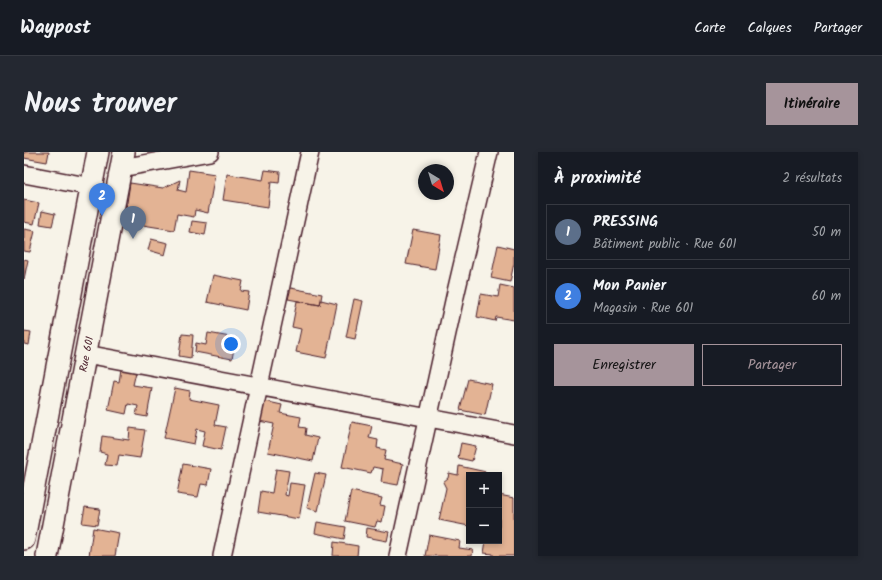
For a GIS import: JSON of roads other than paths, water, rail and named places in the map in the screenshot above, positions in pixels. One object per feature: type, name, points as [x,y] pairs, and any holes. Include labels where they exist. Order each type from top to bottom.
[{"type":"street","points":[[24,539],[98,152]]},
{"type":"street","points":[[123,160],[210,152]]},
{"type":"street","points":[[222,556],[310,152]]},
{"type":"street","points":[[398,556],[489,152]]},
{"type":"street","name":"Rue 601","points":[[48,556],[123,160]]},
{"type":"street","points":[[24,174],[92,187]]},
{"type":"street","points":[[86,354],[514,434]]},
{"type":"place","name":"Mon Panier","points":[[102,216]]},
{"type":"place","name":"PRESSING","points":[[133,239]]}]
